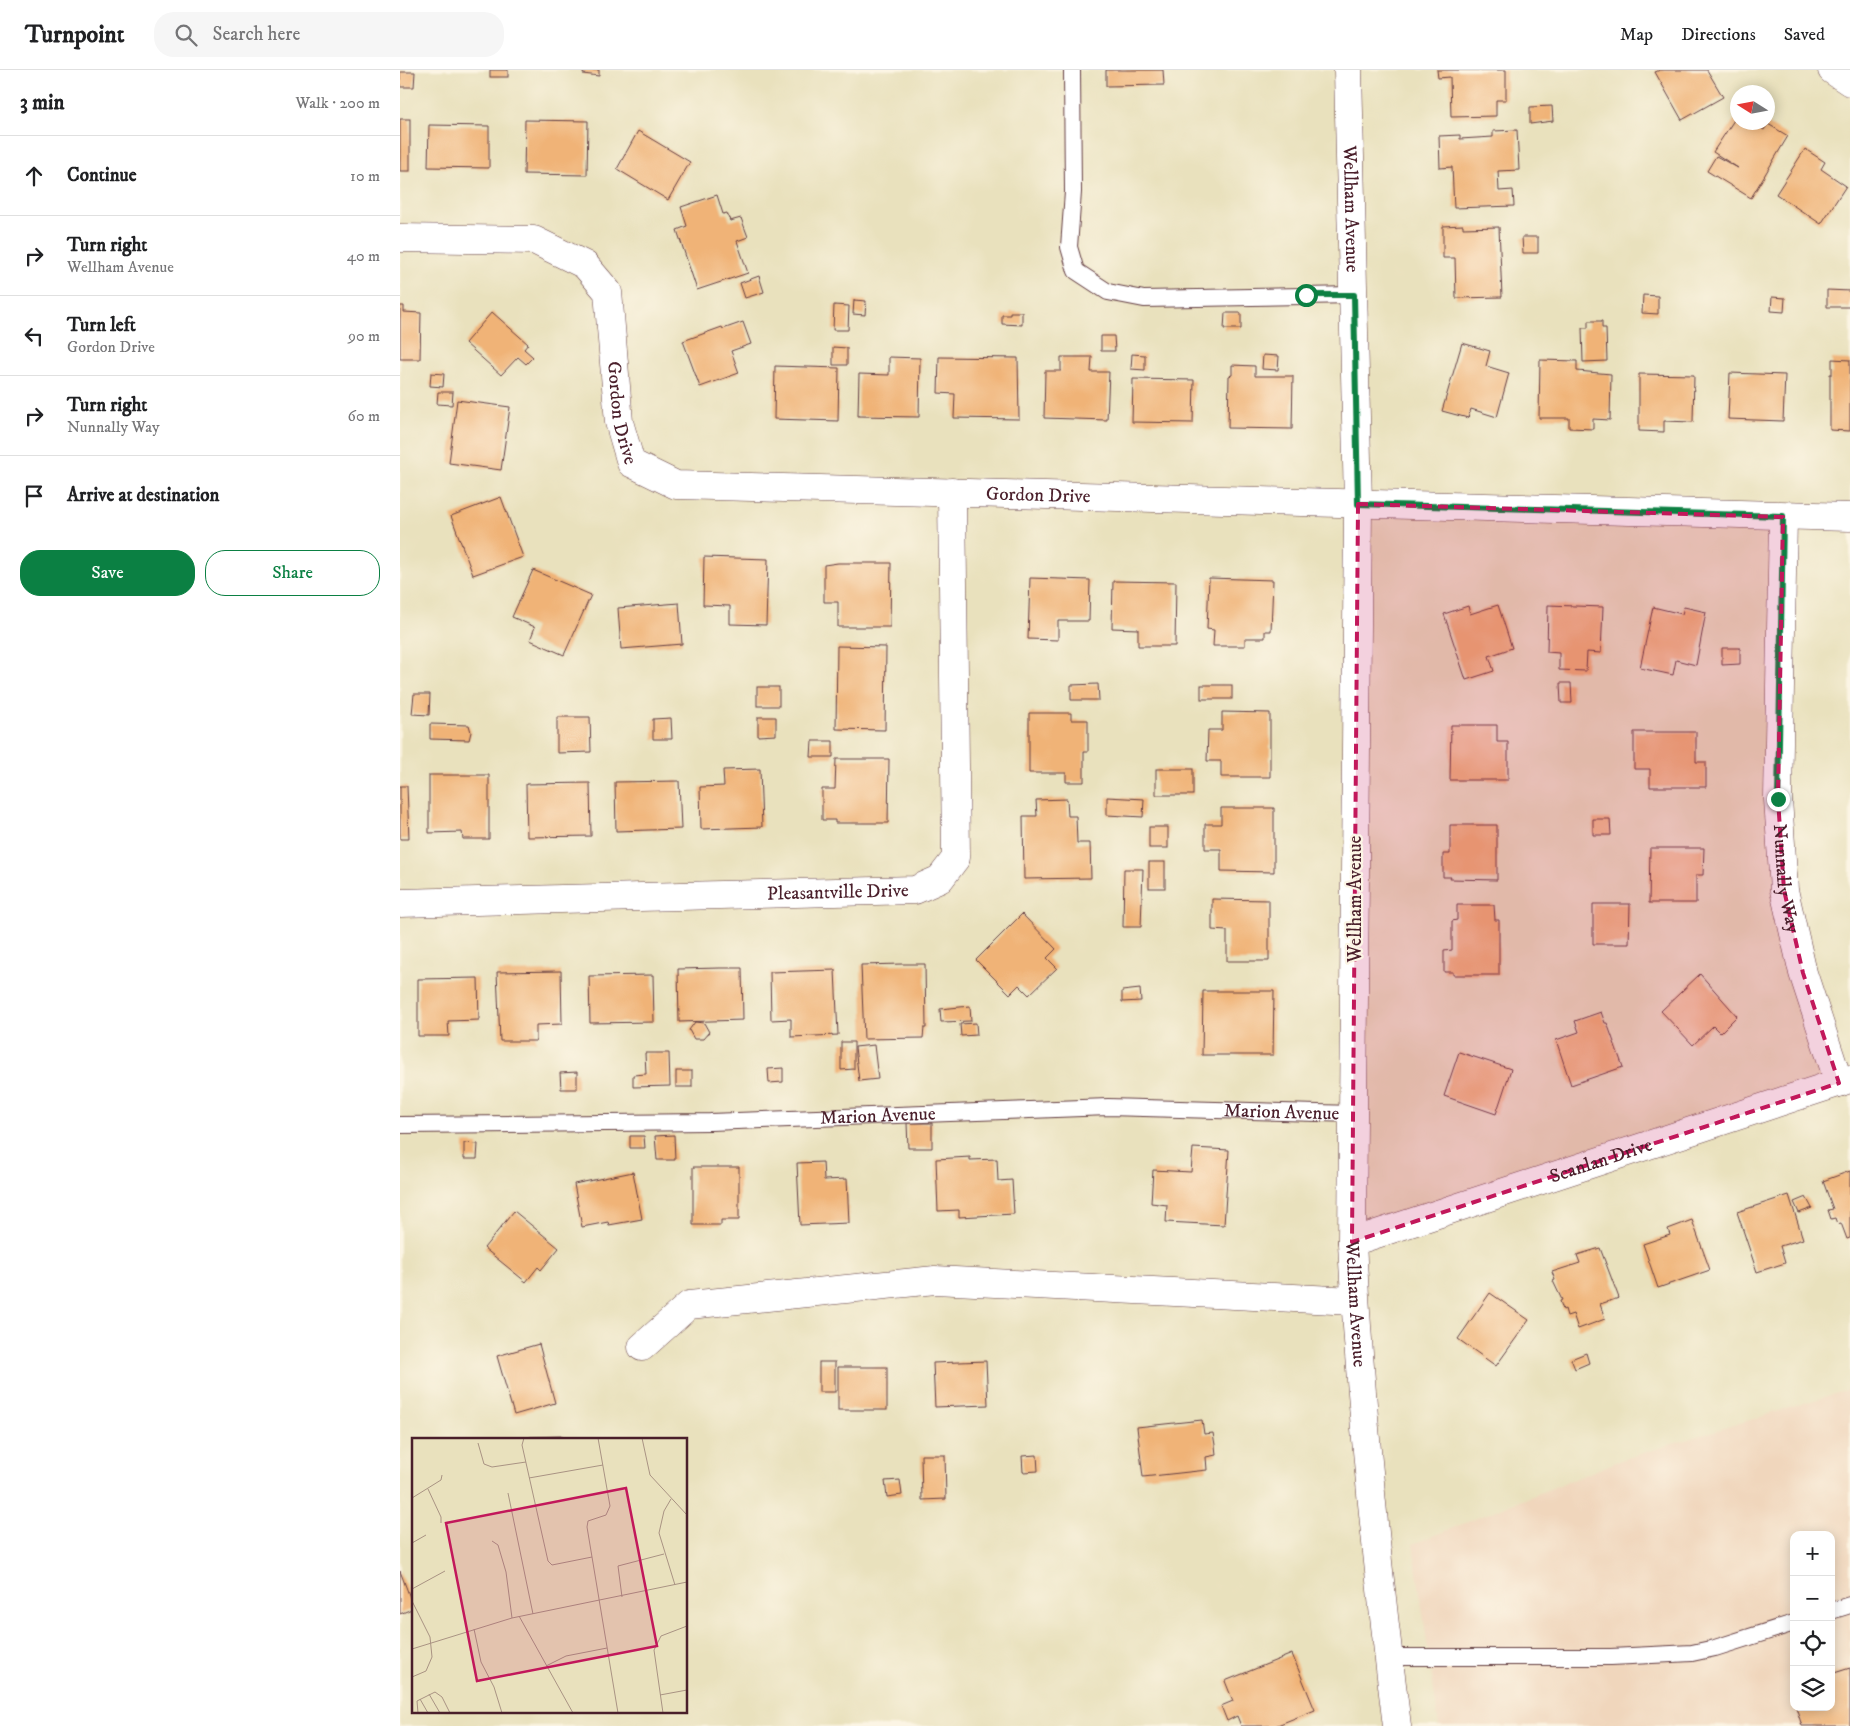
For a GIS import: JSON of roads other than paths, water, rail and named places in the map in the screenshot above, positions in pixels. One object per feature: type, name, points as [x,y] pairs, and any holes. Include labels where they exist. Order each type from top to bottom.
[{"type":"street","name":"Wellham Avenue","points":[[1348,70],[1358,504],[1352,1242],[1354,1301],[1373,1520],[1397,1726]]},
{"type":"street","points":[[1832,70],[1850,82]]},
{"type":"street","name":"Gordon Drive","points":[[400,238],[534,240],[586,266],[608,292],[619,422],[631,463],[676,485],[1850,517]]},
{"type":"street","name":"Pleasantville Drive","points":[[400,903],[914,890],[940,879],[956,858],[952,492]]},
{"type":"street","name":"Nunnally Way","points":[[1783,516],[1778,799],[1784,890],[1803,973],[1845,1081]]},
{"type":"street","name":"Scanlan Drive","points":[[1352,1242],[1845,1081]]},
{"type":"street","points":[[642,1347],[689,1305],[935,1280],[1354,1301]]},
{"type":"lane","points":[[1072,70],[1073,192],[1069,247],[1076,271],[1108,292],[1144,298],[1354,295]]},
{"type":"lane","name":"Marion Avenue","points":[[400,1125],[710,1122],[1108,1106],[1354,1114]]},
{"type":"lane","points":[[1835,1610],[1850,1605]]},
{"type":"lane","points":[[1389,1657],[1612,1657],[1692,1653],[1715,1648],[1790,1624]]}]
